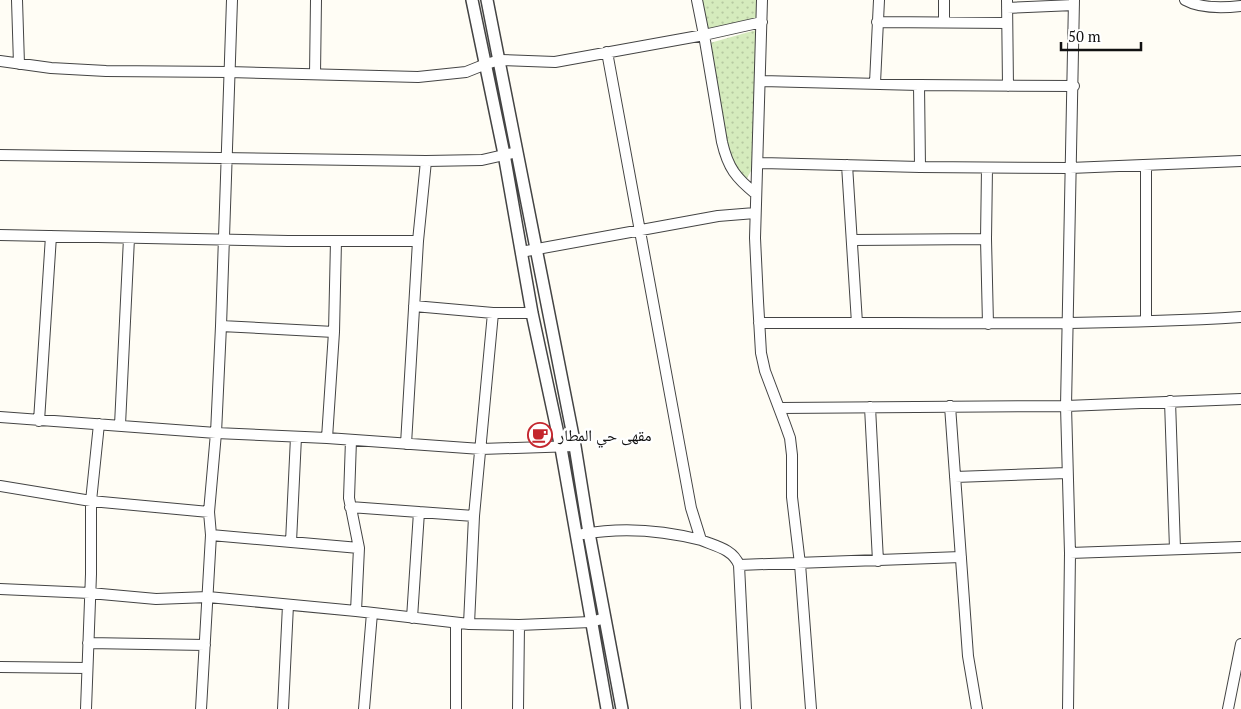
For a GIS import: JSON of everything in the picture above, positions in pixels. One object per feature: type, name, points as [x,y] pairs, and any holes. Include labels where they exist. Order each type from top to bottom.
[{"type":"street","points":[[17,0],[19,64]]},
{"type":"street","points":[[201,709],[211,535],[209,512],[216,433],[221,326],[232,0]]},
{"type":"street","points":[[315,74],[316,0]]},
{"type":"street","points":[[472,0],[504,154],[532,314],[561,448],[606,709]]},
{"type":"street","points":[[487,0],[575,446],[589,533],[622,709]]},
{"type":"street","points":[[697,0],[726,160],[736,177],[756,194]]},
{"type":"street","points":[[762,0],[761,81],[755,213],[761,353],[765,371],[790,438],[792,497],[800,564],[811,709]]},
{"type":"street","points":[[875,83],[878,0]]},
{"type":"street","points":[[944,0],[944,22]]},
{"type":"street","points":[[1185,0],[1198,5],[1241,6]]},
{"type":"street","points":[[1008,86],[1007,4],[1074,2],[1074,86],[1070,168],[1066,406],[1070,553],[1068,709]]},
{"type":"street","points":[[0,61],[51,68],[106,71],[418,77],[466,72],[500,60],[555,62],[704,35],[762,22]]},
{"type":"street","points":[[878,22],[1007,23]]},
{"type":"street","points":[[607,52],[691,508],[700,540]]},
{"type":"street","points":[[761,81],[1074,86]]},
{"type":"street","points":[[919,85],[920,167]]},
{"type":"street","points":[[0,155],[426,161],[482,160],[517,152]]},
{"type":"street","points":[[406,444],[418,241],[426,161]]},
{"type":"street","points":[[758,163],[1070,168],[1241,161]]},
{"type":"street","points":[[847,165],[857,322]]},
{"type":"street","points":[[1146,165],[1146,321]]},
{"type":"street","points":[[987,168],[988,324]]},
{"type":"street","points":[[521,252],[718,216],[755,213]]},
{"type":"street","points":[[0,235],[224,240],[418,241]]},
{"type":"street","points":[[39,421],[51,236]]},
{"type":"street","points":[[120,425],[129,238]]},
{"type":"street","points":[[853,240],[986,239]]},
{"type":"street","points":[[327,438],[334,332],[336,240]]},
{"type":"street","points":[[414,306],[493,313],[532,314]]},
{"type":"street","points":[[469,624],[474,516],[493,313]]},
{"type":"street","points":[[759,323],[988,324],[1241,317]]},
{"type":"street","points":[[221,326],[334,332]]},
{"type":"street","points":[[780,408],[1066,406],[1241,399]]},
{"type":"street","points":[[1170,401],[1176,549]]},
{"type":"street","points":[[950,406],[968,656],[977,709]]},
{"type":"street","points":[[870,407],[878,561]]},
{"type":"street","points":[[0,417],[216,433],[327,438],[481,449],[561,448],[575,446]]},
{"type":"street","points":[[86,709],[91,501],[99,424]]},
{"type":"street","points":[[291,542],[296,437]]},
{"type":"street","points":[[351,440],[350,507],[359,548],[356,611]]},
{"type":"street","points":[[955,477],[1067,473]]},
{"type":"street","points":[[0,486],[91,501],[209,512]]},
{"type":"street","points":[[350,507],[474,516]]},
{"type":"street","points":[[412,618],[419,512]]},
{"type":"street","points":[[577,535],[615,530],[666,532],[700,540],[727,550],[736,558],[739,565],[746,709]]},
{"type":"street","points":[[211,535],[359,548]]},
{"type":"street","points":[[1070,553],[1241,547]]},
{"type":"street","points":[[739,565],[961,557]]},
{"type":"street","points":[[0,589],[156,599],[208,596],[356,611],[456,624],[519,625],[591,622],[605,618]]},
{"type":"street","points":[[282,709],[288,605]]},
{"type":"street","points":[[364,709],[372,613]]},
{"type":"street","points":[[456,624],[456,709]]},
{"type":"street","points":[[518,709],[519,625]]},
{"type":"street","points":[[88,642],[205,645]]},
{"type":"street","points":[[1228,709],[1241,644]]},
{"type":"street","points":[[0,667],[87,668]]},
{"type":"green space","points":[[701,0],[756,0],[756,21],[706,31]]},
{"type":"green space","points":[[756,30],[754,159],[746,180],[736,171],[729,153],[710,43]]},
{"type":"place","name":"مقهى حي المطار","points":[[540,435]]}]
